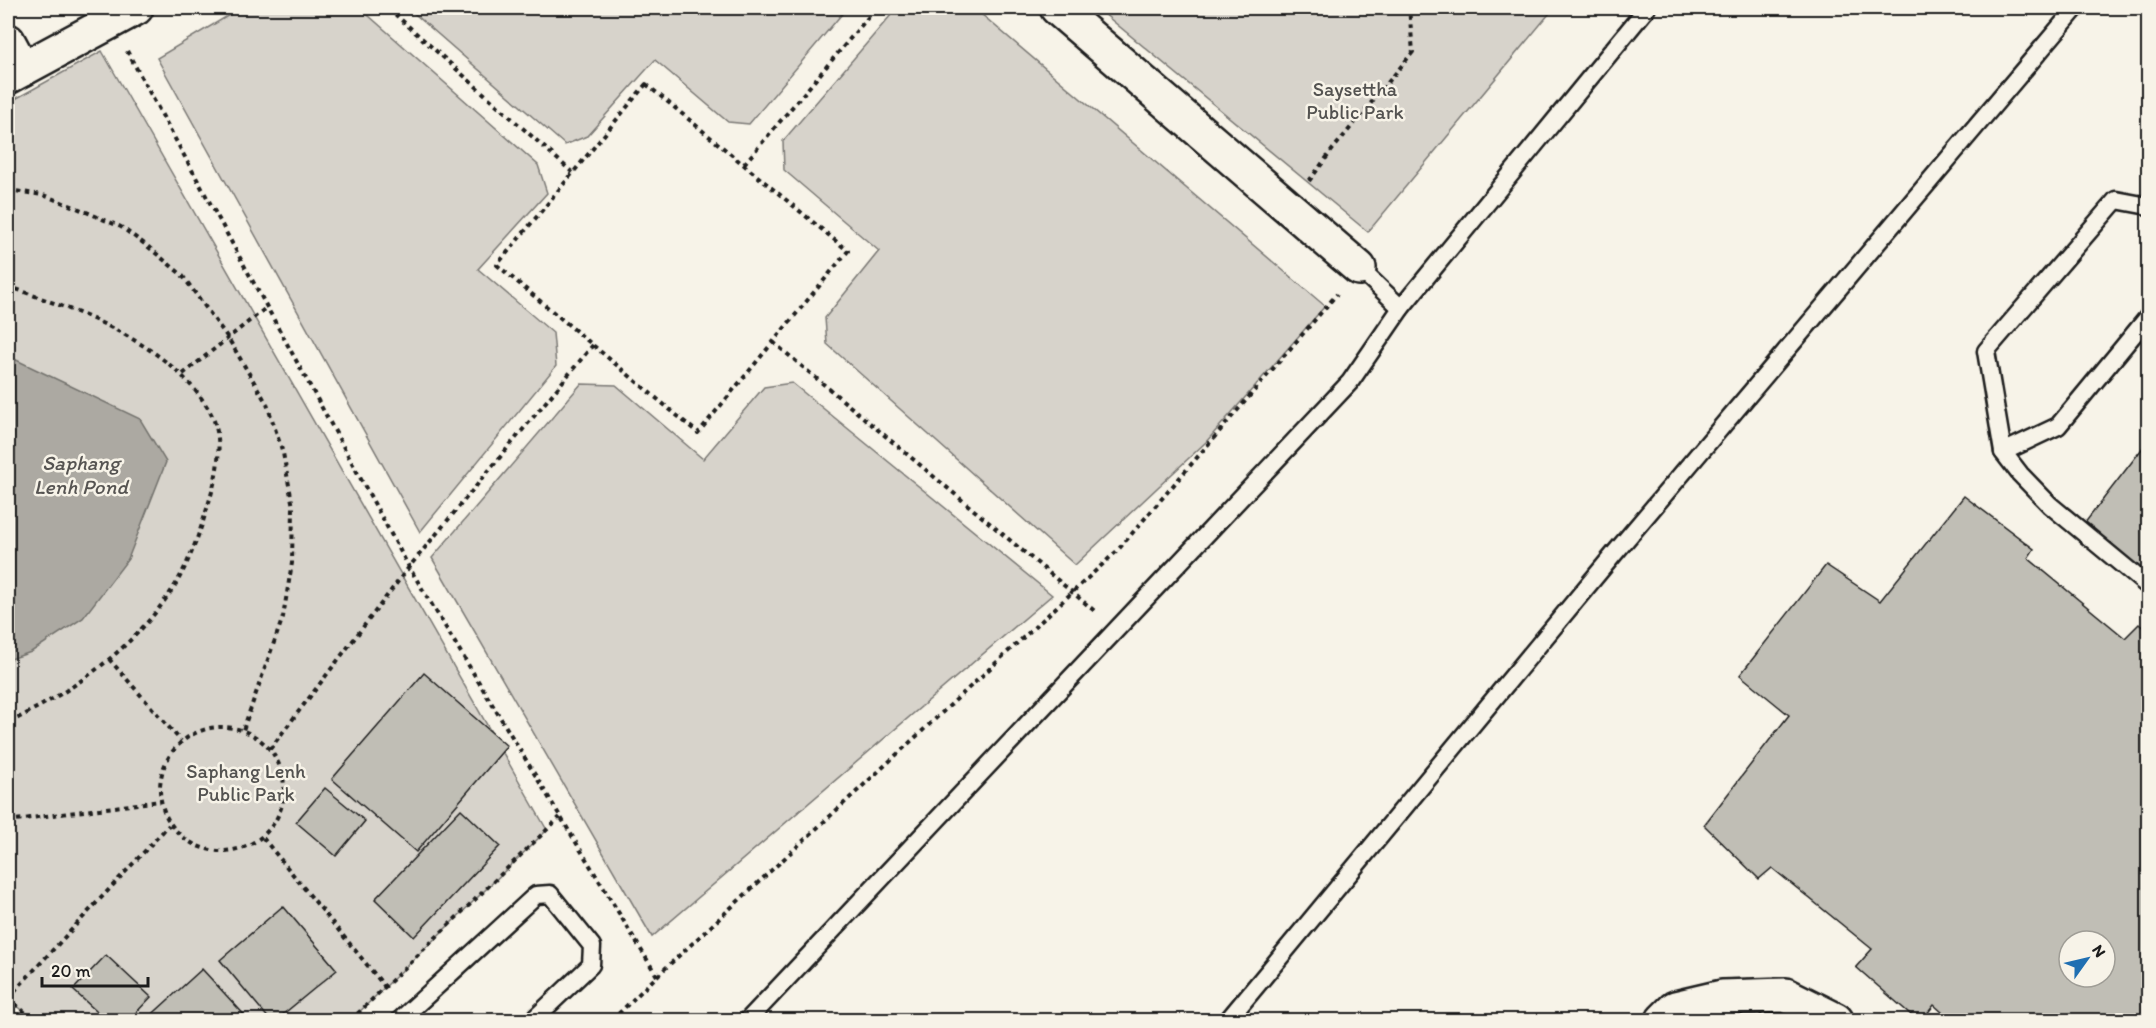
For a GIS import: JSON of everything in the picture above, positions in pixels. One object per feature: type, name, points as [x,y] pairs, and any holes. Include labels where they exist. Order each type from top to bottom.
[{"type":"street","points":[[1057,8],[1359,268]]},
{"type":"street","points":[[8,41],[15,73],[123,14]]},
{"type":"street","points":[[1663,1020],[1674,1008],[1722,997],[1786,995],[1836,1020]]},
{"type":"lane","points":[[748,1020],[1350,382],[1401,308],[1647,8]]},
{"type":"lane","points":[[1228,1020],[1622,545],[2076,8]]},
{"type":"lane","points":[[2148,206],[2116,200],[1986,351],[2003,452],[2020,474],[2050,505],[2148,586]]},
{"type":"lane","points":[[1359,268],[1401,308]]},
{"type":"lane","points":[[2003,452],[2058,426],[2148,317]]},
{"type":"lane","points":[[404,1016],[536,896],[550,894],[592,946],[591,965],[533,1020]]},
{"type":"path","points":[[388,8],[573,173]]},
{"type":"path","points":[[744,164],[876,8]]},
{"type":"path","points":[[1310,179],[1413,52],[1409,8]]},
{"type":"path","points":[[123,14],[267,307],[409,567],[657,976]]},
{"type":"path","points":[[646,84],[848,251],[698,433],[497,265],[573,173],[646,84]]},
{"type":"path","points":[[8,190],[43,195],[121,227],[182,275],[228,338],[267,404],[283,453],[293,507],[292,563],[283,617],[243,730]]},
{"type":"path","points":[[612,1020],[1117,551],[1359,268]]},
{"type":"path","points":[[8,286],[97,321],[146,347],[183,374],[210,412],[219,447],[214,487],[201,530],[177,582],[146,623],[109,659],[66,692],[8,722]]},
{"type":"path","points":[[183,374],[267,307]]},
{"type":"path","points":[[773,342],[1116,630]]},
{"type":"path","points":[[270,749],[409,567],[593,345]]},
{"type":"path","points":[[109,659],[181,741]]},
{"type":"path","points":[[210,728],[243,730],[270,749],[284,778],[281,811],[263,838],[233,851],[201,849],[169,825],[160,801],[162,768],[181,741],[210,728]]},
{"type":"path","points":[[8,821],[160,801]]},
{"type":"path","points":[[351,1020],[560,817]]},
{"type":"path","points":[[34,1020],[8,998],[169,825]]},
{"type":"path","points":[[263,838],[385,987],[404,1016]]},
{"type":"green space","points":[[241,8],[360,8],[538,165],[547,193],[478,269],[553,333],[556,366],[420,532],[157,58]]},
{"type":"green space","points":[[408,8],[847,8],[749,124],[728,122],[655,60],[587,136],[565,145]]},
{"type":"green space","points":[[897,8],[974,8],[1325,306],[1206,442],[1075,565],[827,344],[825,318],[879,251],[784,170],[783,141]]},
{"type":"green space","name":"Saysettha Public Park","points":[[1097,8],[1554,8],[1368,232]]},
{"type":"green space","name":"Saphang Lenh Public Park","points":[[102,51],[547,830],[351,1020],[34,1020],[8,998],[8,103]]},
{"type":"green space","points":[[792,383],[1052,595],[652,937],[432,558],[581,384],[616,385],[703,459],[764,387]]},
{"type":"water","name":"Saphang Lenh Pond","points":[[10,357],[140,419],[166,462],[128,559],[83,618],[31,652],[8,660],[8,365]]},
{"type":"building","points":[[2148,441],[2148,575],[2084,524]]},
{"type":"building","points":[[1964,496],[2034,549],[2028,558],[2125,638],[2139,624],[2148,632],[2148,1020],[1951,1020],[1934,1005],[1922,1020],[1917,1020],[1856,967],[1872,949],[1772,868],[1759,879],[1704,825],[1789,715],[1740,675],[1826,565],[1880,601]]},
{"type":"building","points":[[424,673],[507,746],[416,852],[332,779]]},
{"type":"building","points":[[325,788],[365,821],[336,856],[296,822]]},
{"type":"building","points":[[461,809],[500,846],[414,937],[375,899]]},
{"type":"building","points":[[283,906],[337,970],[276,1020],[270,1020],[220,960]]},
{"type":"building","points":[[106,955],[151,997],[129,1020],[106,1020],[73,990]]},
{"type":"building","points":[[202,969],[249,1020],[146,1020]]},
{"type":"building","points":[[1767,1009],[1780,1020],[1756,1020]]}]
